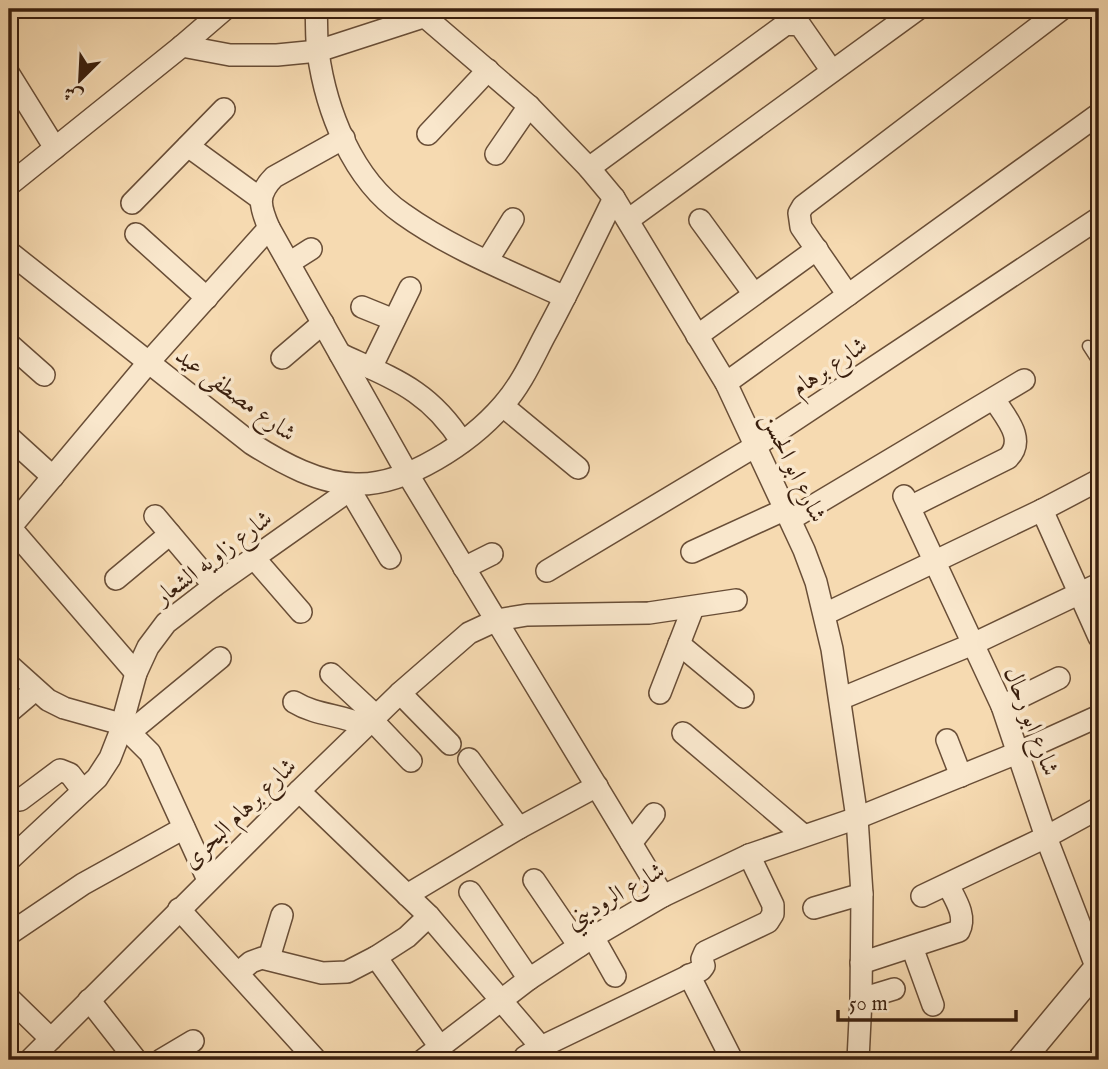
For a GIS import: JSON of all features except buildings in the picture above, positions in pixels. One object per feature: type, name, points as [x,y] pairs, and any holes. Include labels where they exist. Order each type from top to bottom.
[{"type":"street","points":[[9,185],[225,9]]},
{"type":"street","points":[[316,9],[318,51],[331,107],[354,159],[375,189],[401,213],[487,261],[565,297]]},
{"type":"street","points":[[628,220],[918,9]]},
{"type":"street","points":[[848,295],[799,220],[799,212],[803,206],[1062,9]]},
{"type":"street","points":[[182,46],[230,55],[277,55],[318,51],[421,13]]},
{"type":"street","name":"شارع ابو الحسن","points":[[421,13],[529,106],[614,198],[726,383],[788,514],[816,582],[825,614],[841,699],[857,818],[862,894],[858,1060]]},
{"type":"street","points":[[589,168],[786,24],[800,25],[832,71]]},
{"type":"street","points":[[428,134],[488,70]]},
{"type":"street","points":[[9,74],[55,148]]},
{"type":"street","points":[[496,154],[529,106]]},
{"type":"street","points":[[132,203],[224,108]]},
{"type":"street","points":[[726,383],[1099,114]]},
{"type":"street","points":[[344,138],[274,177],[265,186],[261,199],[262,211],[269,228],[407,473],[663,896]]},
{"type":"street","points":[[188,146],[261,199]]},
{"type":"street","name":"شارع مصطفى عيد","points":[[9,253],[252,444],[275,459],[354,487],[407,473],[437,459],[462,442],[503,406],[524,377],[614,198]]},
{"type":"street","name":"شارع برهام","points":[[547,571],[754,447],[1099,218]]},
{"type":"street","points":[[487,261],[513,219]]},
{"type":"street","points":[[700,220],[754,294]]},
{"type":"street","points":[[136,673],[10,528],[148,363],[269,228]]},
{"type":"street","points":[[136,234],[207,298]]},
{"type":"street","points":[[289,263],[311,249]]},
{"type":"street","points":[[697,336],[817,249]]},
{"type":"street","points":[[371,368],[410,288]]},
{"type":"street","points":[[362,307],[394,320]]},
{"type":"street","points":[[282,358],[323,323]]},
{"type":"street","points":[[9,344],[44,375]]},
{"type":"street","points":[[340,354],[411,388],[449,421],[462,442]]},
{"type":"street","points":[[692,552],[788,514],[1024,380]]},
{"type":"street","name":"شارع ابو رحال","points":[[994,399],[1016,435],[1014,452],[1008,458],[907,502],[1002,706],[1046,837],[1098,967]]},
{"type":"street","points":[[503,406],[578,468]]},
{"type":"street","points":[[9,437],[53,477]]},
{"type":"street","points":[[825,614],[1099,480]]},
{"type":"street","points":[[354,487],[390,558]]},
{"type":"street","name":"شارع زاويه الشعار","points":[[9,860],[97,778],[125,728],[136,673],[148,647],[166,623],[354,487]]},
{"type":"street","points":[[1042,510],[1090,589],[1099,637]]},
{"type":"street","points":[[155,516],[214,586]]},
{"type":"street","points":[[116,579],[170,534]]},
{"type":"street","points":[[464,568],[492,554]]},
{"type":"street","points":[[254,558],[301,612]]},
{"type":"street","points":[[841,699],[973,644],[1090,589]]},
{"type":"street","points":[[497,620],[527,615],[649,613],[736,600]]},
{"type":"street","points":[[660,694],[693,608]]},
{"type":"street","name":"شارع برهام البحرى","points":[[30,1060],[208,880],[400,693],[469,633],[497,620]]},
{"type":"street","points":[[679,644],[744,697]]},
{"type":"street","points":[[125,728],[220,659]]},
{"type":"street","points":[[9,665],[48,700],[125,728],[150,753],[208,880]]},
{"type":"street","points":[[331,674],[371,721],[411,761]]},
{"type":"street","points":[[1002,706],[1059,678]]},
{"type":"street","points":[[9,712],[35,690]]},
{"type":"street","points":[[400,693],[450,744]]},
{"type":"street","points":[[294,702],[306,709],[371,721]]},
{"type":"street","name":"شارع الروديني","points":[[431,1054],[528,979],[663,896],[749,855],[857,818],[1017,753],[1099,716]]},
{"type":"street","points":[[683,733],[803,835]]},
{"type":"street","points":[[947,740],[961,776]]},
{"type":"street","points":[[469,758],[519,828]]},
{"type":"street","points":[[20,800],[60,769],[70,774],[83,791]]},
{"type":"street","points":[[407,895],[519,828],[597,786]]},
{"type":"street","points":[[299,791],[429,916],[502,998],[541,1047]]},
{"type":"street","points":[[922,896],[1046,837],[1099,808]]},
{"type":"street","points":[[631,843],[654,814]]},
{"type":"street","points":[[9,934],[83,884],[184,828]]},
{"type":"street","points":[[523,1060],[541,1047],[703,968],[705,952],[768,922],[773,914],[773,905],[749,855]]},
{"type":"street","points":[[534,880],[615,976]]},
{"type":"street","points":[[861,963],[959,931],[963,923],[962,915],[948,885]]},
{"type":"street","points":[[470,892],[528,979]]},
{"type":"street","points":[[814,908],[862,894]]},
{"type":"street","points":[[179,909],[316,1060]]},
{"type":"street","points":[[269,958],[282,915]]},
{"type":"street","points":[[239,973],[251,962],[269,958],[322,973],[347,972],[407,937],[429,916]]},
{"type":"street","points":[[912,947],[933,1005]]},
{"type":"street","points":[[376,957],[431,1054]]},
{"type":"street","points":[[1021,1060],[1098,967]]},
{"type":"street","points":[[689,975],[732,1060]]},
{"type":"street","points":[[861,999],[894,989]]},
{"type":"street","points":[[9,998],[51,1039]]},
{"type":"street","points":[[89,1000],[136,1060]]},
{"type":"street","points":[[160,1060],[193,1041]]},
{"type":"lane","points":[[1088,346],[1099,363]]}]
